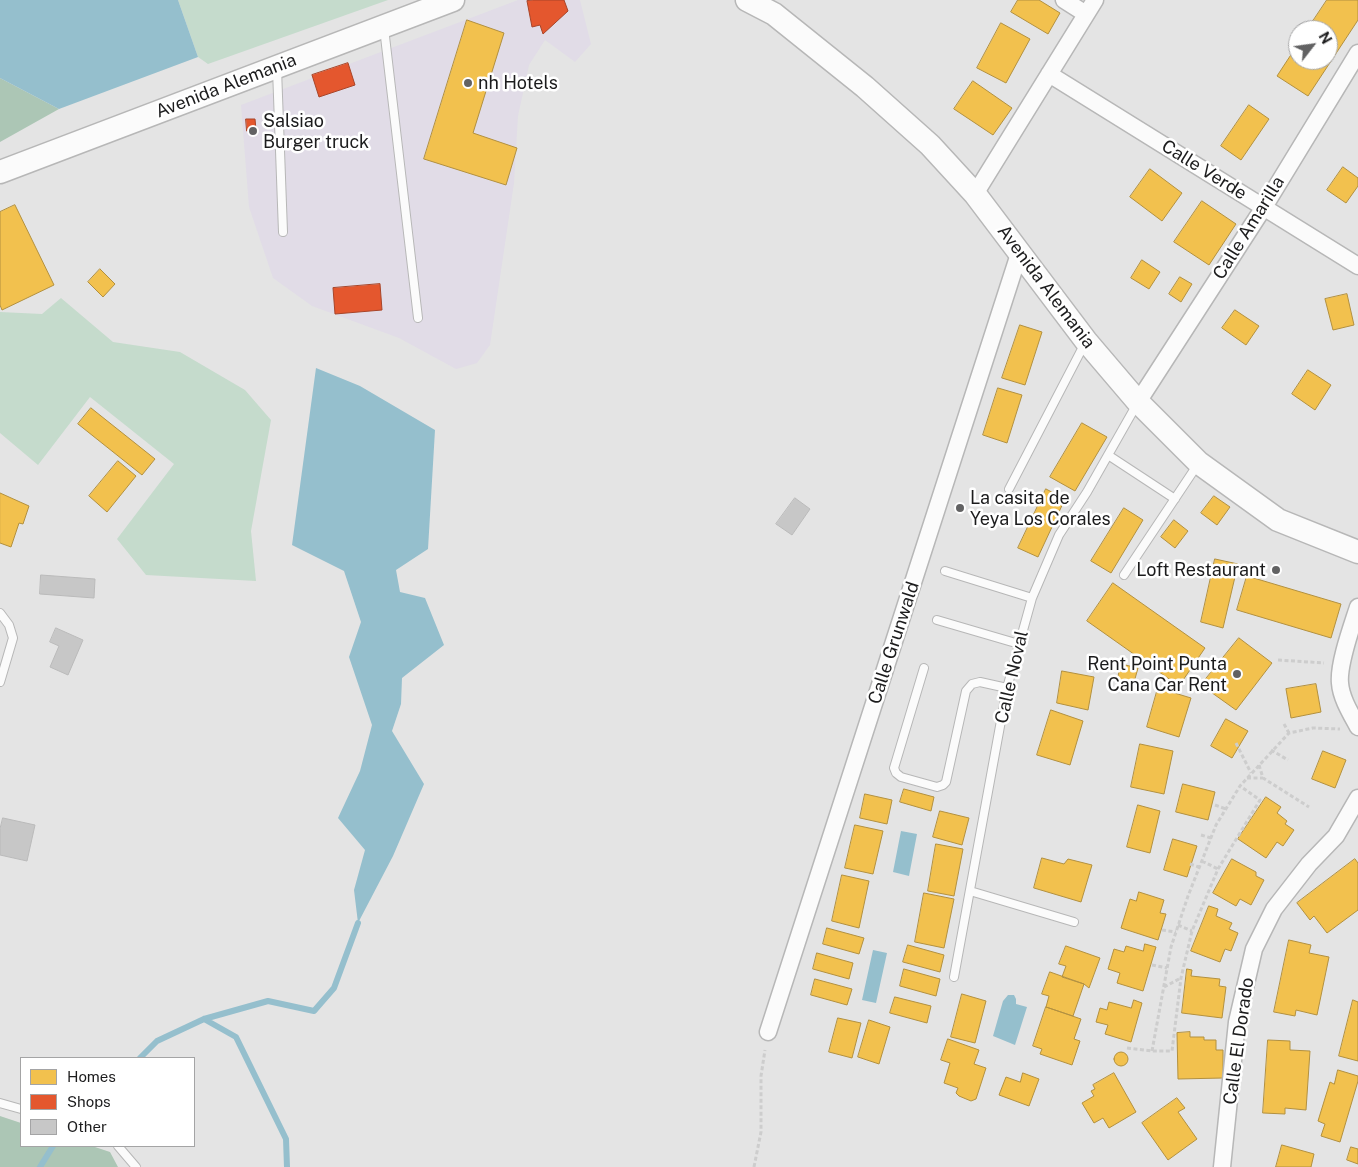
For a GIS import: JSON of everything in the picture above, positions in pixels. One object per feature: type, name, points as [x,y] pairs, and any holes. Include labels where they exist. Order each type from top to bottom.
[{"type":"street","name":"Avenida Alemania","points":[[0,172],[453,0]]},
{"type":"street","name":"Avenida Alemania","points":[[747,0],[774,14],[865,88],[930,145],[975,194],[1086,341],[1138,402],[1200,463],[1278,520],[1358,552]]},
{"type":"street","points":[[975,194],[1090,7],[1064,0]]},
{"type":"street","name":"Calle Amarilla","points":[[1138,402],[1264,207],[1358,53]]},
{"type":"street","name":"Calle Verde","points":[[1049,74],[1358,266]]},
{"type":"street","name":"Calle Grunwald","points":[[768,1032],[1019,254]]},
{"type":"street","points":[[1354,728],[1340,683],[1342,664],[1358,606]]},
{"type":"street","name":"Calle El Dorado","points":[[1222,1167],[1237,1022],[1254,948],[1274,909],[1309,864],[1336,836],[1358,798]]},
{"type":"lane","points":[[384,26],[418,318]]},
{"type":"lane","points":[[277,67],[283,232]]},
{"type":"lane","points":[[1009,489],[1086,341]]},
{"type":"lane","name":"Calle Noval","points":[[954,977],[1007,688],[1032,598],[1059,535],[1138,402]]},
{"type":"lane","points":[[1108,455],[1175,499]]},
{"type":"lane","points":[[1124,575],[1200,463]]},
{"type":"lane","points":[[945,571],[1032,598]]},
{"type":"lane","points":[[0,613],[9,625],[13,638],[0,682]]},
{"type":"lane","points":[[937,620],[1019,644]]},
{"type":"lane","points":[[924,668],[894,768],[901,777],[937,787],[946,782],[966,691],[972,684],[980,682],[1007,688]]},
{"type":"lane","points":[[970,891],[1074,922]]},
{"type":"lane","points":[[0,1103],[20,1108]]},
{"type":"lane","points":[[119,1147],[127,1154],[136,1167]]},
{"type":"path","points":[[1278,660],[1342,664]]},
{"type":"path","points":[[1284,724],[1289,733]]},
{"type":"path","points":[[1152,1051],[1171,947],[1178,925],[1216,825],[1240,786],[1271,750],[1289,733],[1313,728],[1354,728]]},
{"type":"path","points":[[1236,742],[1251,773]]},
{"type":"path","points":[[1271,750],[1288,760]]},
{"type":"path","points":[[1259,764],[1263,778]]},
{"type":"path","points":[[1247,778],[1263,778],[1308,806]]},
{"type":"path","points":[[1127,1048],[1172,1051],[1181,978],[1192,931],[1218,869],[1260,800],[1240,786]]},
{"type":"path","points":[[1215,805],[1226,809]]},
{"type":"path","points":[[1201,834],[1211,838]]},
{"type":"path","points":[[1202,861],[1218,869]]},
{"type":"path","points":[[1190,864],[1199,867]]},
{"type":"path","points":[[1178,925],[1192,931]]},
{"type":"path","points":[[1162,930],[1176,932]]},
{"type":"path","points":[[1152,965],[1167,968]]},
{"type":"path","points":[[1164,987],[1181,978]]},
{"type":"path","points":[[754,1167],[761,1132],[761,1076],[768,1032]]},
{"type":"shaded area","points":[[518,0],[580,0],[591,44],[575,62],[545,40],[529,65],[518,116],[514,183],[490,345],[477,363],[456,369],[399,338],[312,306],[273,278],[249,207],[241,105]]},
{"type":"green space","points":[[178,0],[388,0],[208,64],[198,57]]},
{"type":"green space","points":[[0,78],[59,109],[0,142]]},
{"type":"green space","points":[[61,298],[113,342],[180,352],[245,390],[271,420],[251,531],[256,581],[146,575],[117,539],[174,464],[90,397],[38,465],[0,433],[0,312],[42,314]]},
{"type":"green space","points":[[0,1116],[20,1123],[20,1147],[95,1147],[110,1152],[118,1167],[0,1167]]},
{"type":"water","points":[[0,0],[178,0],[198,57],[59,109],[0,78]]},
{"type":"water","points":[[316,368],[360,386],[435,430],[428,549],[396,570],[400,592],[425,598],[444,645],[402,678],[401,704],[392,731],[424,784],[393,856],[358,923],[354,890],[365,850],[338,818],[360,771],[372,725],[349,657],[361,622],[344,571],[292,545]]},
{"type":"water","points":[[901,831],[917,834],[909,876],[893,872]]},
{"type":"water","points":[[873,950],[887,953],[876,1003],[862,1000]]},
{"type":"water","points":[[1008,995],[1014,995],[1016,1004],[1027,1007],[1015,1045],[993,1036],[1003,1001]]},
{"type":"building: Homes","points":[[1018,0],[1039,0],[1060,13],[1048,34],[1011,12]]},
{"type":"building: Homes","points":[[1327,0],[1358,0],[1358,20],[1338,50],[1338,20],[1314,20]]},
{"type":"building: Homes","name":"nh Hotels","points":[[467,20],[504,33],[473,133],[517,148],[506,185],[424,159]]},
{"type":"building: Homes","points":[[1001,23],[1030,39],[1006,83],[977,68]]},
{"type":"building: Homes","points":[[1288,59],[1288,70],[1325,70],[1308,96],[1277,76]]},
{"type":"building: Homes","points":[[973,81],[1012,108],[993,135],[954,109]]},
{"type":"building: Homes","points":[[1249,105],[1269,119],[1241,160],[1221,146]]},
{"type":"building: Homes","points":[[1343,167],[1358,178],[1358,186],[1346,203],[1327,190]]},
{"type":"building: Homes","points":[[1150,169],[1182,193],[1162,221],[1130,197]]},
{"type":"building: Homes","points":[[1202,201],[1236,224],[1209,265],[1174,242]]},
{"type":"building: Homes","points":[[15,205],[54,285],[2,310],[0,305],[0,212]]},
{"type":"building: Homes","points":[[1142,260],[1160,272],[1149,289],[1131,278]]},
{"type":"building: Homes","points":[[100,269],[115,284],[103,297],[88,282]]},
{"type":"building: Homes","points":[[1180,277],[1192,284],[1181,302],[1169,294]]},
{"type":"building: Homes","points":[[1347,294],[1354,325],[1333,330],[1325,299]]},
{"type":"building: Homes","points":[[1235,310],[1259,326],[1246,345],[1222,328]]},
{"type":"building: Homes","points":[[1020,325],[1042,332],[1025,385],[1002,378]]},
{"type":"building: Homes","points":[[1308,370],[1331,385],[1315,410],[1292,394]]},
{"type":"building: Homes","points":[[998,388],[1022,395],[1007,443],[983,435]]},
{"type":"building: Homes","points":[[91,408],[155,459],[142,475],[78,424]]},
{"type":"building: Homes","points":[[1082,423],[1107,437],[1075,491],[1050,477]]},
{"type":"building: Homes","points":[[118,461],[136,476],[107,512],[89,496]]},
{"type":"building: Homes","points":[[1046,489],[1065,499],[1038,557],[1018,548]]},
{"type":"building: Homes","points":[[0,493],[29,506],[23,524],[19,523],[11,547],[0,543]]},
{"type":"building: Homes","points":[[1214,496],[1230,507],[1217,525],[1201,513]]},
{"type":"building: Homes","points":[[1124,508],[1143,520],[1111,573],[1091,561]]},
{"type":"building: Homes","points":[[1174,520],[1188,531],[1175,548],[1161,537]]},
{"type":"building: Homes","points":[[1215,559],[1238,564],[1223,628],[1201,622]]},
{"type":"building: Homes","points":[[1247,576],[1341,604],[1331,638],[1237,610]]},
{"type":"building: Homes","points":[[1113,583],[1205,648],[1179,686],[1087,621]]},
{"type":"building: Homes","name":"Rent Point Punta Cana Car Rent","points":[[1239,638],[1272,663],[1236,710],[1201,685]]},
{"type":"building: Homes","points":[[1121,664],[1138,668],[1133,686],[1117,683]]},
{"type":"building: Homes","points":[[1062,671],[1094,677],[1088,710],[1057,703]]},
{"type":"building: Homes","points":[[1316,684],[1321,712],[1291,718],[1286,689]]},
{"type":"building: Homes","points":[[1158,688],[1191,698],[1179,737],[1147,727]]},
{"type":"building: Homes","points":[[1051,710],[1083,721],[1070,765],[1037,755]]},
{"type":"building: Homes","points":[[1226,719],[1248,731],[1232,758],[1211,746]]},
{"type":"building: Homes","points":[[1140,744],[1173,751],[1164,794],[1131,787]]},
{"type":"building: Homes","points":[[1323,751],[1346,760],[1335,788],[1312,779]]},
{"type":"building: Homes","points":[[1183,784],[1215,792],[1208,820],[1176,812]]},
{"type":"building: Homes","points":[[904,789],[934,797],[931,811],[900,802]]},
{"type":"building: Homes","points":[[865,794],[892,800],[887,824],[860,818]]},
{"type":"building: Homes","points":[[1266,797],[1281,807],[1277,813],[1287,821],[1285,824],[1294,830],[1283,846],[1277,842],[1266,858],[1238,839]]},
{"type":"building: Homes","points":[[1138,805],[1160,811],[1150,853],[1127,847]]},
{"type":"building: Homes","points":[[940,811],[969,818],[962,845],[933,837]]},
{"type":"building: Homes","points":[[855,825],[883,831],[873,874],[845,868]]},
{"type":"building: Homes","points":[[1173,839],[1197,846],[1187,877],[1164,870]]},
{"type":"building: Homes","points":[[936,844],[963,849],[954,896],[928,891]]},
{"type":"building: Homes","points":[[1042,858],[1064,864],[1068,859],[1092,865],[1081,902],[1034,888]]},
{"type":"building: Homes","points":[[1232,859],[1256,872],[1256,876],[1264,880],[1251,905],[1240,899],[1236,906],[1213,893]]},
{"type":"building: Homes","points":[[1355,859],[1358,863],[1358,910],[1327,933],[1314,916],[1310,920],[1297,903]]},
{"type":"building: Homes","points":[[842,875],[869,881],[859,928],[832,921]]},
{"type":"building: Homes","points":[[1139,892],[1164,900],[1160,913],[1166,914],[1158,940],[1121,928],[1130,899],[1136,901]]},
{"type":"building: Homes","points":[[924,893],[954,899],[944,948],[915,942]]},
{"type":"building: Homes","points":[[1209,906],[1218,909],[1216,916],[1232,923],[1229,929],[1238,933],[1231,951],[1225,949],[1220,962],[1191,951]]},
{"type":"building: Homes","points":[[827,928],[864,938],[859,954],[823,944]]},
{"type":"building: Homes","points":[[1289,940],[1311,945],[1309,953],[1329,957],[1317,1015],[1296,1010],[1295,1016],[1274,1012]]},
{"type":"building: Homes","points":[[1145,944],[1156,947],[1143,991],[1117,983],[1120,973],[1108,969],[1114,949],[1124,952],[1126,946],[1143,951]]},
{"type":"building: Homes","points":[[908,945],[944,955],[940,972],[903,962]]},
{"type":"building: Homes","points":[[1066,946],[1100,958],[1089,988],[1084,984],[1062,977],[1066,966],[1059,964]]},
{"type":"building: Homes","points":[[817,953],[853,963],[849,979],[813,969]]},
{"type":"building: Homes","points":[[904,969],[940,979],[936,996],[900,986]]},
{"type":"building: Homes","points":[[1187,969],[1192,970],[1191,976],[1220,979],[1219,986],[1226,987],[1222,1018],[1182,1013]]},
{"type":"building: Homes","points":[[1050,972],[1084,984],[1073,1016],[1046,1007],[1049,996],[1042,994]]},
{"type":"building: Homes","points":[[815,979],[852,989],[847,1005],[811,995]]},
{"type":"building: Homes","points":[[962,994],[986,1001],[975,1043],[951,1037]]},
{"type":"building: Homes","points":[[895,997],[931,1006],[927,1023],[890,1013]]},
{"type":"building: Homes","points":[[1134,1000],[1142,1003],[1131,1042],[1105,1034],[1108,1025],[1096,1022],[1100,1008],[1107,1010],[1109,1002],[1131,1008]]},
{"type":"building: Homes","points":[[1353,1000],[1358,1002],[1358,1061],[1339,1056]]},
{"type":"building: Homes","points":[[1046,1007],[1081,1019],[1074,1039],[1080,1041],[1072,1065],[1040,1054],[1042,1049],[1033,1046]]},
{"type":"building: Homes","points":[[838,1018],[861,1023],[852,1058],[829,1052]]},
{"type":"building: Homes","points":[[869,1020],[890,1027],[879,1064],[858,1057]]},
{"type":"building: Homes","points":[[1190,1032],[1190,1037],[1204,1037],[1204,1040],[1216,1040],[1216,1050],[1223,1050],[1223,1078],[1178,1079],[1177,1033]]},
{"type":"building: Homes","points":[[948,1039],[979,1050],[974,1064],[986,1068],[976,1099],[971,1101],[959,1096],[956,1093],[958,1088],[944,1083],[950,1063],[941,1060]]},
{"type":"building: Homes","points":[[1268,1040],[1290,1041],[1290,1050],[1310,1051],[1306,1110],[1285,1108],[1285,1114],[1263,1113]]},
{"type":"building: Homes","points":[[1118,1052],[1124,1052],[1128,1059],[1124,1066],[1118,1066],[1114,1062],[1114,1056]]},
{"type":"building: Homes","points":[[1338,1070],[1358,1076],[1340,1142],[1321,1136],[1325,1124],[1318,1121],[1330,1082],[1334,1084]]},
{"type":"building: Homes","points":[[1023,1073],[1039,1079],[1029,1106],[999,1095],[1006,1077],[1020,1082]]},
{"type":"building: Homes","points":[[1114,1073],[1136,1112],[1109,1128],[1103,1118],[1094,1123],[1082,1103],[1094,1096],[1091,1091],[1095,1089],[1093,1085]]},
{"type":"building: Homes","points":[[1177,1098],[1185,1108],[1178,1112],[1197,1139],[1168,1160],[1142,1123]]},
{"type":"building: Homes","points":[[1282,1145],[1314,1154],[1311,1167],[1276,1167]]},
{"type":"building: Homes","points":[[1351,1147],[1358,1149],[1358,1164],[1347,1160]]},
{"type":"building: Shops","points":[[564,0],[568,11],[543,34],[540,25],[532,27],[527,1]]},
{"type":"building: Shops","points":[[348,63],[355,85],[319,97],[312,75]]},
{"type":"building: Shops","points":[[246,119],[255,119],[256,130],[247,131]]},
{"type":"building: Shops","points":[[380,284],[382,310],[335,314],[333,288]]},
{"type":"building: Other","points":[[795,498],[810,509],[792,535],[776,524]]},
{"type":"building: Other","points":[[41,575],[95,579],[94,598],[40,594]]},
{"type":"building: Other","points":[[56,628],[83,640],[68,675],[50,667],[59,646],[50,642]]},
{"type":"building: Other","points":[[3,818],[35,825],[27,861],[0,855],[0,829]]},
{"type":"waterway","points":[[141,1057],[157,1041],[204,1019],[268,1001],[314,1011],[334,988],[358,923]]},
{"type":"waterway","points":[[204,1019],[236,1037],[286,1139],[287,1167]]},
{"type":"waterway","points":[[40,1167],[52,1147]]},
{"type":"place","name":"nh Hotels","points":[[468,83]]},
{"type":"place","name":"Salsiao Burger truck","points":[[253,131]]},
{"type":"place","name":"La casita de Yeya Los Corales","points":[[960,508]]},
{"type":"place","name":"Loft Restaurant","points":[[1276,570]]},
{"type":"place","name":"Rent Point Punta Cana Car Rent","points":[[1237,674]]}]
